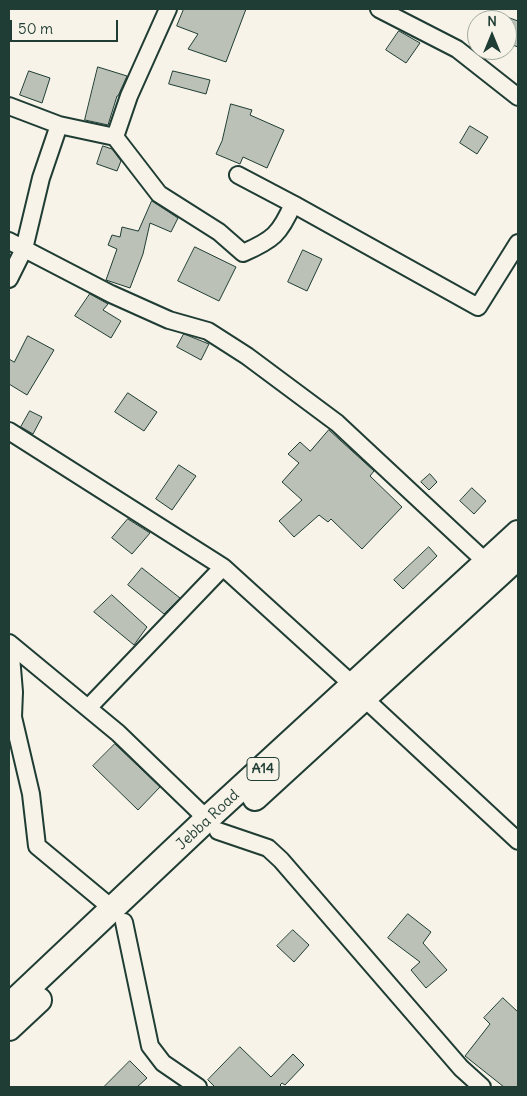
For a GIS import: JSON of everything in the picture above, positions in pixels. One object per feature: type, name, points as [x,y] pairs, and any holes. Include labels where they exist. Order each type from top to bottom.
[{"type":"highway","name":"Jebba Road","points":[[360,693],[486,562],[518,533]]},
{"type":"highway","name":"Jebba Road","points":[[9,1028],[119,916],[213,825],[360,693],[518,557]]},
{"type":"highway","name":"Jebba Road","points":[[9,1006],[119,916]]},
{"type":"street","points":[[115,138],[130,96],[168,9]]},
{"type":"street","points":[[379,9],[457,49],[518,97]]},
{"type":"street","points":[[9,106],[59,125],[115,138],[159,194],[219,232],[243,253],[263,245],[282,229],[293,204]]},
{"type":"street","points":[[9,279],[24,249],[41,178],[59,125]]},
{"type":"street","points":[[238,175],[478,307],[518,243]]},
{"type":"street","points":[[9,241],[111,294],[169,320],[208,330],[247,356],[337,422],[486,562]]},
{"type":"street","points":[[9,431],[223,567],[518,841]]},
{"type":"street","points":[[88,708],[223,567]]},
{"type":"street","points":[[9,643],[118,733],[213,825],[268,848],[281,860],[462,1068],[482,1087]]},
{"type":"street","points":[[9,643],[14,692],[13,717],[31,794],[37,846],[119,916],[150,1046],[163,1062],[198,1087]]},
{"type":"building","points":[[184,9],[246,9],[226,62],[188,49],[198,34],[177,26]]},
{"type":"building","points":[[517,21],[518,21],[517,47]]},
{"type":"building","points":[[399,31],[420,43],[406,63],[386,50]]},
{"type":"building","points":[[98,67],[127,76],[117,96],[108,125],[85,120]]},
{"type":"building","points":[[29,71],[50,78],[42,103],[20,95]]},
{"type":"building","points":[[173,71],[210,80],[206,94],[169,84]]},
{"type":"building","points":[[231,104],[252,110],[250,115],[284,130],[267,168],[243,157],[240,164],[216,154],[222,141]]},
{"type":"building","points":[[470,126],[488,137],[477,154],[460,143]]},
{"type":"building","points":[[103,146],[112,149],[121,161],[117,171],[97,164]]},
{"type":"building","points":[[152,201],[178,218],[171,232],[150,223],[143,254],[130,288],[106,280],[117,249],[108,245],[112,235],[120,237],[122,227],[138,231]]},
{"type":"building","points":[[195,247],[236,267],[219,301],[178,281]]},
{"type":"building","points":[[303,250],[322,259],[307,291],[288,282]]},
{"type":"building","points":[[90,294],[108,304],[103,310],[121,321],[111,338],[75,316]]},
{"type":"building","points":[[184,334],[209,344],[201,360],[177,347]]},
{"type":"building","points":[[28,336],[54,350],[27,395],[9,384],[9,359],[14,362]]},
{"type":"building","points":[[128,393],[157,412],[144,431],[115,412]]},
{"type":"building","points":[[30,411],[42,417],[33,434],[21,427]]},
{"type":"building","points":[[329,430],[374,471],[370,476],[402,507],[362,549],[331,519],[328,522],[319,515],[294,537],[279,521],[302,500],[282,482],[299,463],[288,454],[300,442],[310,451]]},
{"type":"building","points":[[179,465],[196,476],[172,510],[156,499]]},
{"type":"building","points":[[430,474],[437,482],[429,490],[421,482]]},
{"type":"building","points":[[472,488],[486,501],[474,514],[460,501]]},
{"type":"building","points":[[128,519],[150,533],[132,554],[112,538]]},
{"type":"building","points":[[429,547],[437,556],[403,589],[394,580]]},
{"type":"building","points":[[142,568],[180,598],[164,614],[128,585]]},
{"type":"building","points":[[112,595],[147,627],[134,645],[94,612]]},
{"type":"building","points":[[115,744],[160,787],[138,810],[93,766]]},
{"type":"building","points":[[408,914],[431,932],[423,943],[447,970],[426,988],[411,970],[420,962],[388,938]]},
{"type":"building","points":[[293,930],[309,945],[294,962],[277,946]]},
{"type":"building","points":[[503,998],[518,1012],[518,1087],[504,1087],[465,1056],[490,1024],[484,1018]]},
{"type":"building","points":[[240,1047],[271,1077],[293,1054],[304,1065],[285,1085],[282,1083],[280,1085],[282,1087],[215,1087],[208,1080]]},
{"type":"building","points":[[130,1061],[147,1078],[137,1087],[104,1087]]}]
